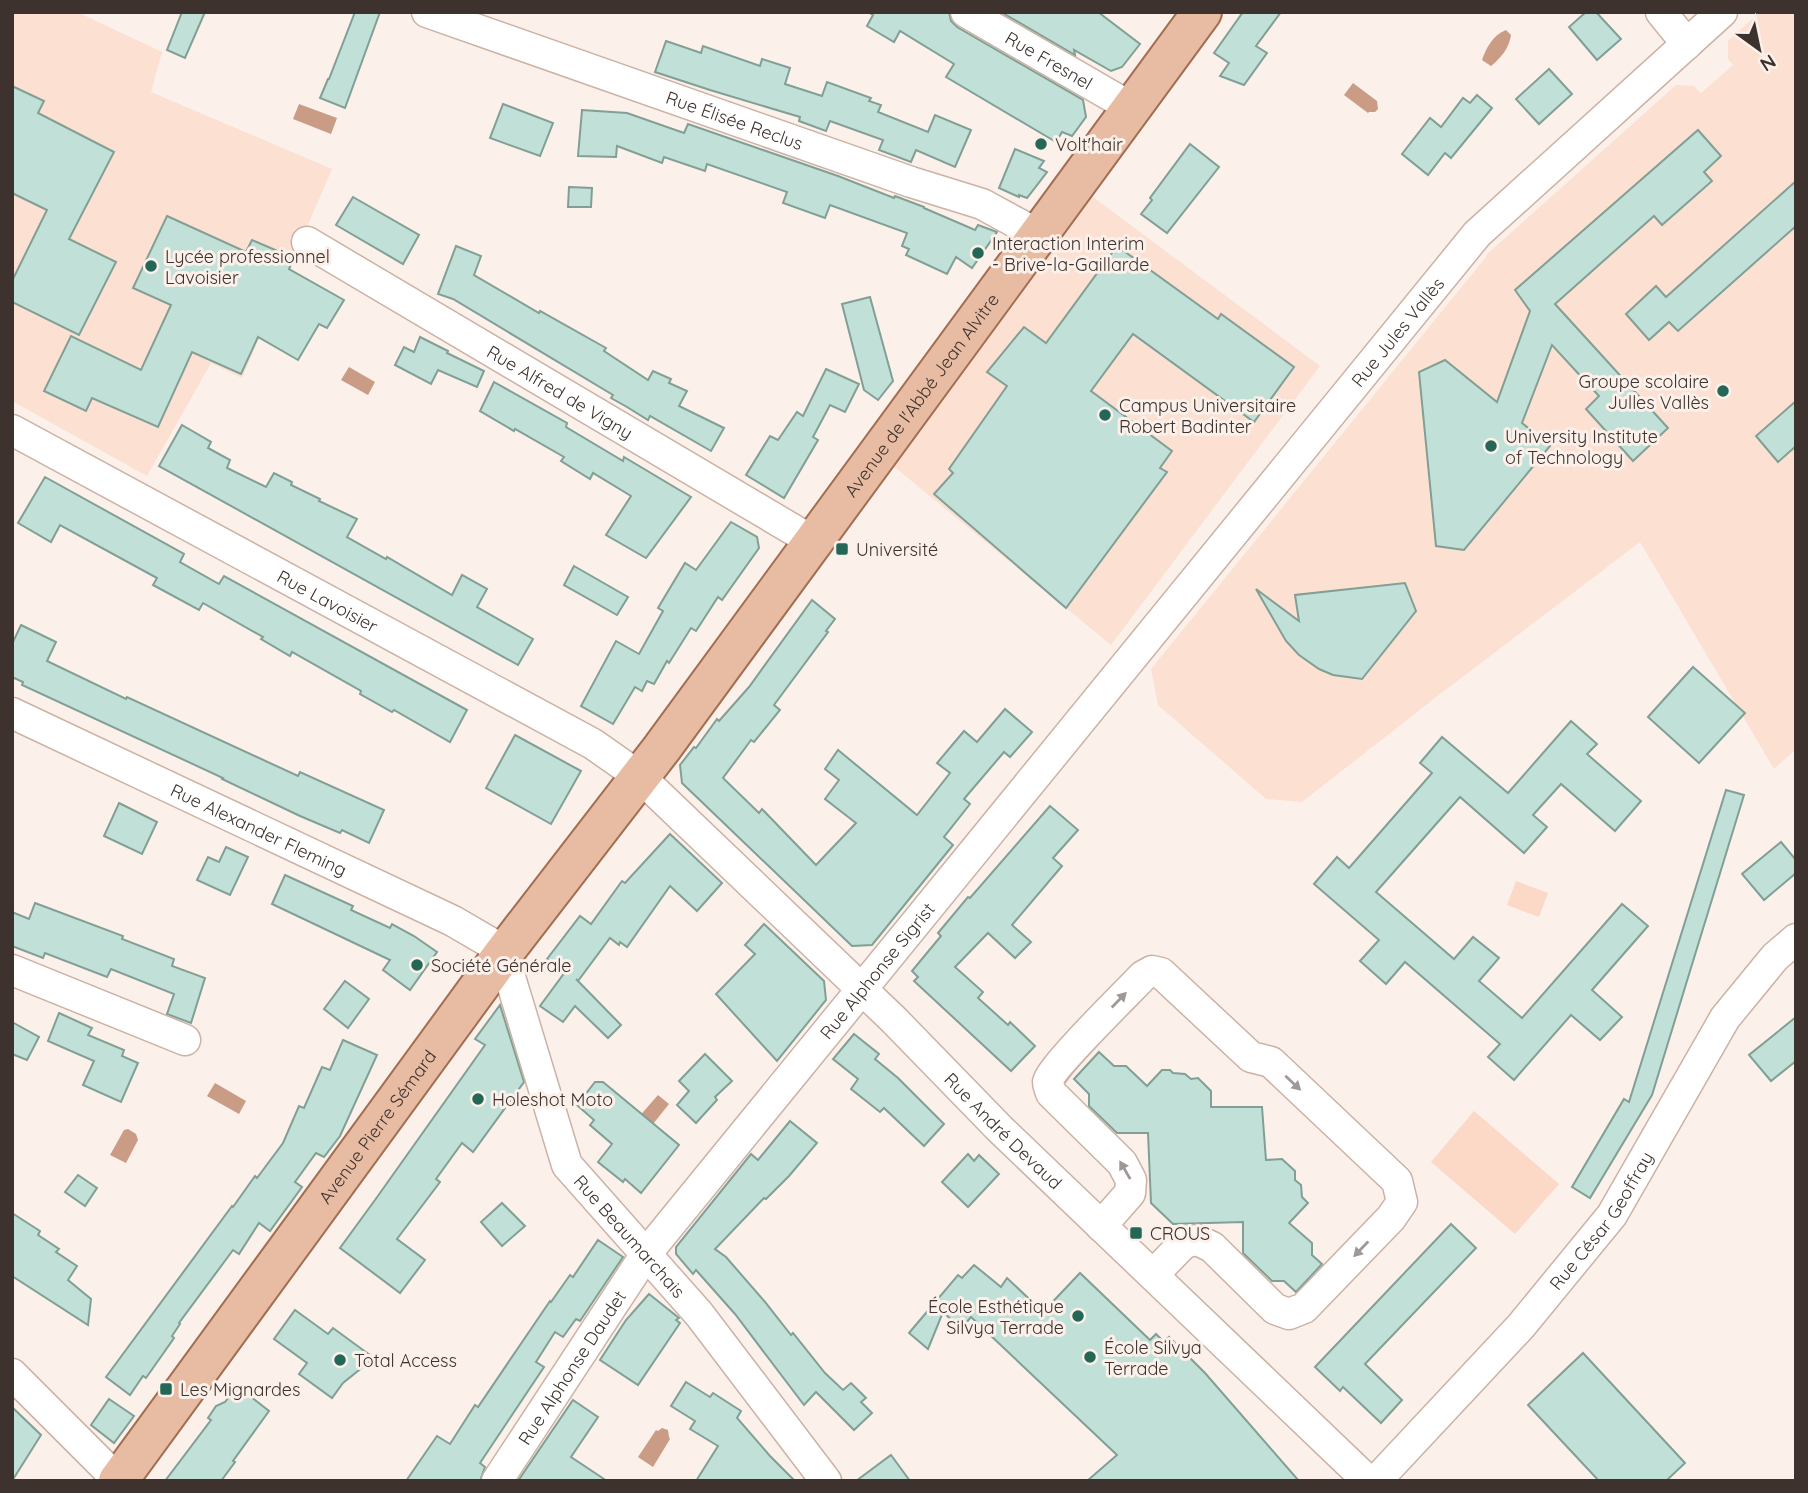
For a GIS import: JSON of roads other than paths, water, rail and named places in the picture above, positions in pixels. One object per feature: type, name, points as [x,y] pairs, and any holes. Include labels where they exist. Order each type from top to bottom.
[{"type":"main road","name":"Avenue de l'Abbé Jean Alvitre","points":[[640,777],[1202,12]]},
{"type":"main road","name":"Avenue Pierre Sémard","points":[[118,1481],[503,954],[640,777]]},
{"type":"street","name":"Rue Élisée Reclus","points":[[427,12],[911,182],[982,204],[1039,235]]},
{"type":"street","name":"Rue Fresnel","points":[[966,12],[1132,108]]},
{"type":"street","points":[[1661,12],[1687,44]]},
{"type":"street","name":"Rue Jules Vallès","points":[[1109,687],[1477,234],[1722,12]]},
{"type":"street","name":"Rue Alfred de Vigny","points":[[307,242],[814,542]]},
{"type":"street","name":"Rue Lavoisier","points":[[14,434],[593,744],[640,777]]},
{"type":"street","name":"Rue Alphonse Sigrist","points":[[646,1254],[1109,687]]},
{"type":"street","name":"Rue Alexander Fleming","points":[[12,713],[453,921],[489,942],[503,954]]},
{"type":"street","name":"Rue André Devaud","points":[[640,777],[894,1020],[1000,1129],[1368,1481]]},
{"type":"street","name":"Rue César Geoffray","points":[[1376,1481],[1521,1326],[1612,1215],[1725,1018],[1775,957],[1796,939]]},
{"type":"street","name":"Rue Beaumarchais","points":[[503,954],[567,1165],[699,1314],[826,1481]]},
{"type":"street","points":[[12,970],[185,1040]]},
{"type":"street","points":[[1101,1226],[1130,1193],[1131,1180],[1122,1163],[1051,1093],[1048,1082],[1054,1070],[1100,1020],[1143,976],[1152,971],[1161,973],[1251,1057],[1271,1062],[1398,1181],[1402,1202],[1391,1218],[1304,1308],[1289,1314],[1275,1308],[1212,1247],[1198,1240],[1184,1243],[1153,1276]]},
{"type":"street","name":"Rue Alphonse Daudet","points":[[497,1481],[646,1254]]},
{"type":"street","points":[[12,1374],[118,1481]]},
{"type":"place","name":"Volt'hair","points":[[1041,144]]},
{"type":"place","name":"Interaction Interim - Brive-la-Gaillarde","points":[[978,253]]},
{"type":"place","name":"Lycée professionnel Lavoisier","points":[[151,266]]},
{"type":"place","name":"Groupe scolaire Julles Vallès","points":[[1723,391]]},
{"type":"place","name":"Campus Universitaire Robert Badinter","points":[[1105,415]]},
{"type":"place","name":"University Institute of Technology","points":[[1491,446]]},
{"type":"place","name":"Université","points":[[842,549]]},
{"type":"place","name":"Société Générale","points":[[417,965]]},
{"type":"place","name":"Holeshot Moto","points":[[478,1099]]},
{"type":"place","name":"CROUS","points":[[1136,1233]]},
{"type":"place","name":"École Esthétique Silvya Terrade","points":[[1078,1316]]},
{"type":"place","name":"École Silvya Terrade","points":[[1090,1357]]},
{"type":"place","name":"Total Access","points":[[340,1360]]},
{"type":"place","name":"Les Mignardes","points":[[166,1389]]}]
